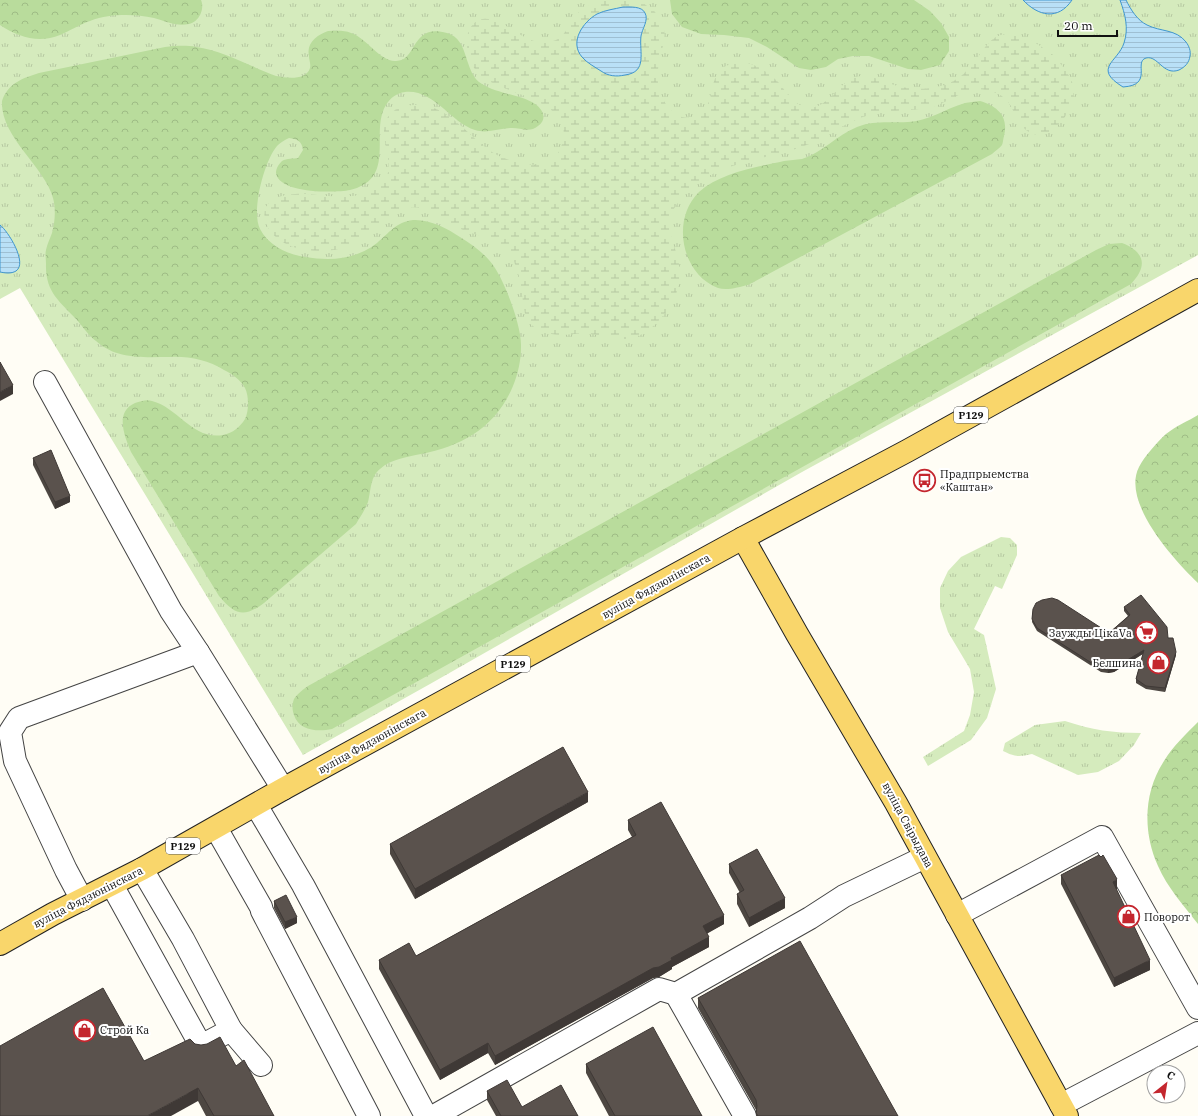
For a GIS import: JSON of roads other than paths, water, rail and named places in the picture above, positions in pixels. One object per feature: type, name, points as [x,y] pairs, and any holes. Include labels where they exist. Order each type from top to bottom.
[{"type":"main road","name":"Р129","points":[[743,538],[907,451],[1198,290]]},
{"type":"main road","name":"вуліца Фядзюнінскага","points":[[0,944],[53,914],[142,869],[283,789],[743,538]]},
{"type":"main road","name":"вуліца Свірыдава","points":[[743,538],[797,634],[890,791],[1064,1111]]},
{"type":"lane","points":[[45,382],[171,611],[283,789]]},
{"type":"lane","points":[[82,900],[66,870],[15,761],[5,728],[19,718],[198,652]]},
{"type":"lane","points":[[256,805],[303,885],[426,1116]]},
{"type":"lane","points":[[216,828],[262,907],[266,918],[369,1116]]},
{"type":"lane","points":[[957,915],[1102,837],[1198,1008]]},
{"type":"lane","points":[[676,994],[810,918],[844,896],[925,857]]},
{"type":"lane","points":[[142,869],[183,939],[230,1030],[261,1065]]},
{"type":"lane","points":[[112,885],[201,1046],[230,1030]]},
{"type":"lane","points":[[434,1116],[659,989],[676,994],[745,1116]]},
{"type":"lane","points":[[1064,1111],[1198,1032]]},
{"type":"water","points":[[1023,0],[1072,0],[1061,11],[1048,14],[1035,10]]},
{"type":"water","points":[[1120,0],[1126,0],[1143,23],[1173,33],[1182,38],[1190,49],[1188,63],[1179,70],[1173,71],[1165,68],[1154,59],[1146,58],[1141,64],[1141,73],[1138,82],[1123,87],[1114,80],[1109,75],[1108,70],[1121,50],[1126,32],[1125,16]]},
{"type":"water","points":[[623,7],[639,8],[645,13],[646,22],[641,36],[641,60],[640,66],[632,73],[622,76],[612,76],[591,65],[582,57],[578,51],[577,39],[579,33],[587,22],[597,14]]},
{"type":"water","points":[[0,225],[16,247],[20,261],[19,267],[12,273],[0,272]]},
{"type":"place","name":"Прадпрыемства «Каштан»","points":[[925,480]]},
{"type":"place","name":"Заужды ЦікаVа","points":[[1147,633]]},
{"type":"place","name":"Белшина","points":[[1158,663]]},
{"type":"place","name":"Поворот","points":[[1128,917]]},
{"type":"place","name":"Строй Ка","points":[[85,1030]]}]
